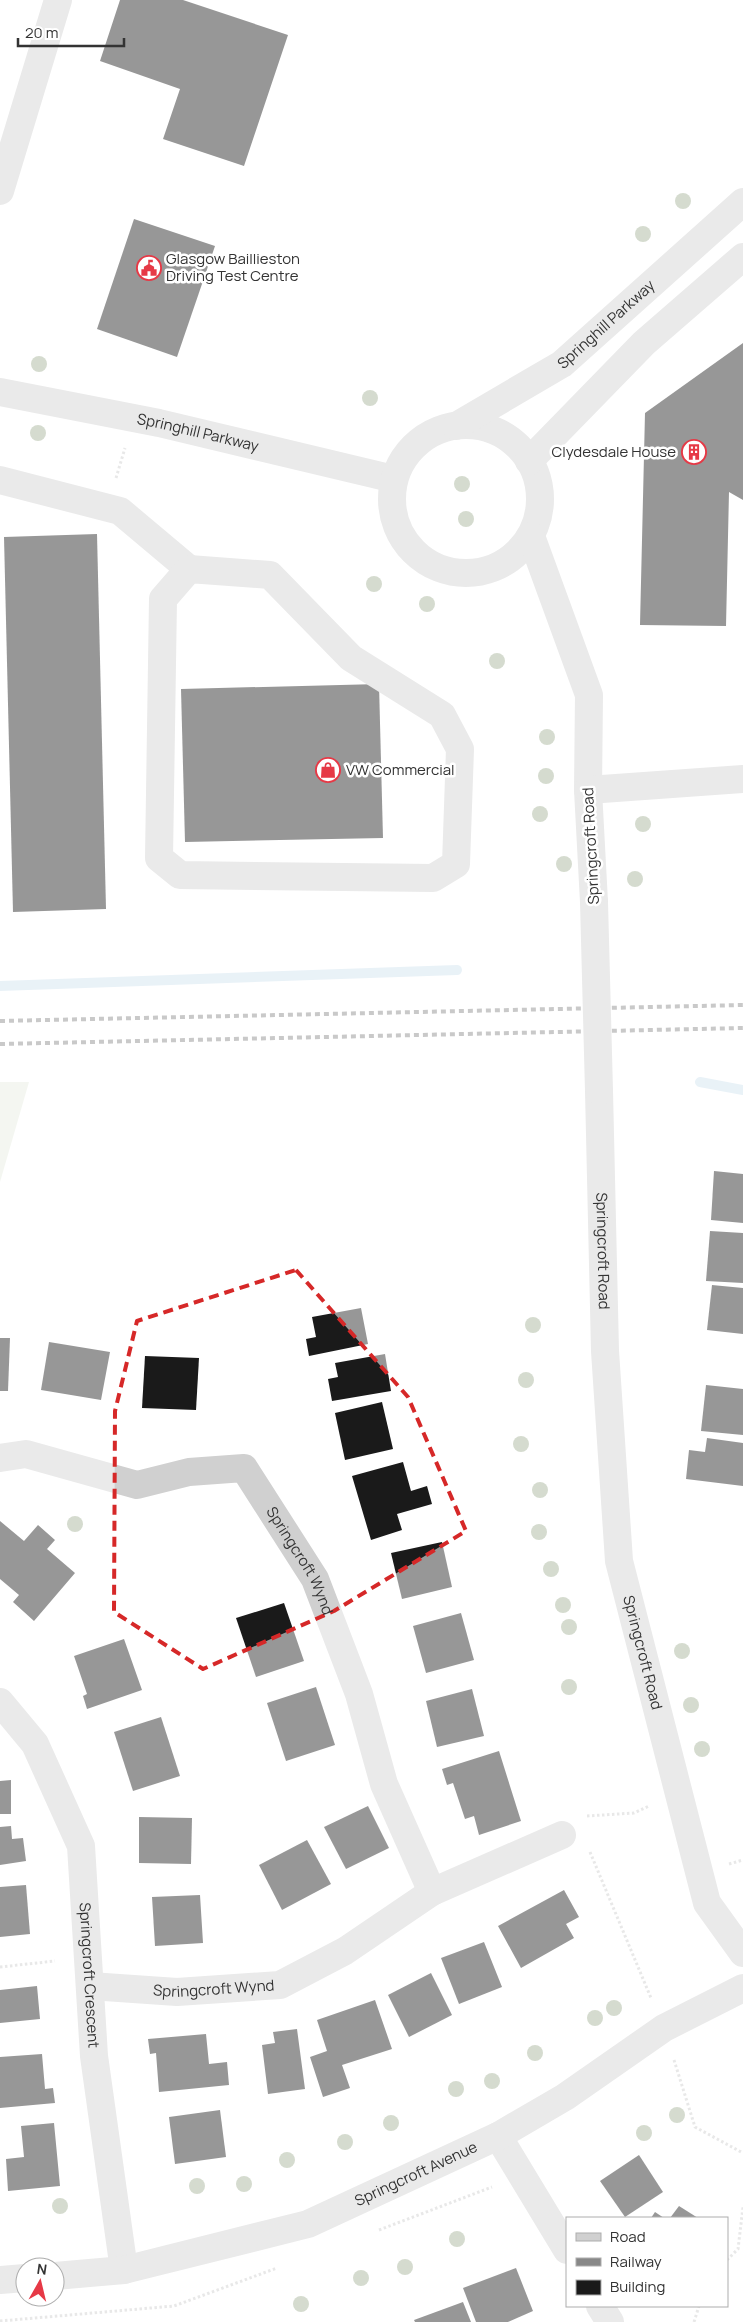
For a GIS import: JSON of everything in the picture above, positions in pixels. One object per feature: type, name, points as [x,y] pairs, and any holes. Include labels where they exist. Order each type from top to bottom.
[{"type":"street","points":[[0,191],[58,0]]},
{"type":"street","name":"Springhill Parkway","points":[[456,426],[562,364],[743,202]]},
{"type":"street","points":[[530,461],[644,343],[743,256]]},
{"type":"street","name":"Springhill Parkway","points":[[0,392],[134,418],[394,479]]},
{"type":"street","points":[[456,426],[477,426],[498,432],[516,444],[530,461],[537,478],[541,498],[538,517],[531,536],[516,555],[496,567],[473,574],[449,572],[434,566],[409,547],[396,526],[392,503],[394,479],[403,460],[417,444],[435,432],[456,426]]},
{"type":"street","points":[[0,480],[120,511],[189,570],[270,575],[351,658],[442,715],[460,749],[456,864],[432,878],[180,875],[158,858],[164,599],[189,570]]},
{"type":"street","name":"Springcroft Road","points":[[531,536],[589,696],[588,790],[594,902],[605,1351],[618,1561],[707,1903],[743,1953]]},
{"type":"street","points":[[588,790],[743,779]]},
{"type":"street","name":"Springcroft Wynd","points":[[0,1458],[26,1454],[137,1485],[189,1472],[244,1468],[315,1579],[359,1694],[384,1784],[432,1892]]},
{"type":"street","name":"Springcroft Crescent","points":[[0,1702],[35,1744],[81,1846],[94,2056],[124,2270]]},
{"type":"street","name":"Springcroft Wynd","points":[[90,1986],[178,1992],[280,1985],[345,1951],[432,1892],[574,1840]]},
{"type":"street","name":"Springcroft Avenue","points":[[65,2275],[124,2270],[308,2224],[498,2136],[565,2097],[664,2028],[743,1988]]},
{"type":"street","points":[[498,2136],[566,2248]]},
{"type":"street","points":[[0,2280],[15,2279]]},
{"type":"street","points":[[601,2307],[610,2322]]},
{"type":"path","points":[[107,507],[134,418]]},
{"type":"path","points":[[678,1790],[634,1813],[575,1816],[574,1840],[664,2028],[696,2127],[743,2153]]},
{"type":"path","points":[[0,1968],[88,1956]]},
{"type":"path","points":[[728,2259],[738,2249],[743,2207]]},
{"type":"path","points":[[694,2322],[699,2307]]},
{"type":"highlighted area","points":[[296,1270],[408,1397],[466,1531],[334,1611],[203,1669],[114,1612],[115,1411],[137,1321]]},
{"type":"shaded area","points":[[0,1082],[29,1082],[0,1182]]},
{"type":"building","points":[[120,0],[183,0],[288,35],[244,166],[163,139],[180,89],[100,61]]},
{"type":"building","points":[[134,219],[215,246],[177,357],[97,329]]},
{"type":"building","name":"Clydesdale House","points":[[743,343],[743,500],[729,492],[726,626],[640,625],[645,413]]},
{"type":"building","points":[[97,534],[106,909],[13,912],[4,537]]},
{"type":"building","points":[[379,684],[383,838],[185,842],[181,689]]},
{"type":"building","points":[[714,1171],[743,1174],[743,1223],[711,1220]]},
{"type":"building","points":[[710,1231],[743,1233],[743,1283],[706,1281]]},
{"type":"building","points":[[712,1285],[743,1288],[743,1334],[707,1330]]},
{"type":"building","points":[[361,1308],[368,1344],[309,1356],[306,1339],[316,1337],[312,1317]]},
{"type":"building","points":[[0,1338],[10,1338],[8,1391],[0,1391]]},
{"type":"building","points":[[49,1342],[110,1352],[101,1400],[41,1390]]},
{"type":"building","points":[[385,1354],[391,1391],[332,1401],[328,1379],[338,1377],[335,1363]]},
{"type":"building","points":[[145,1356],[199,1358],[196,1410],[142,1408]]},
{"type":"building","points":[[706,1385],[743,1389],[743,1435],[701,1431]]},
{"type":"building","points":[[382,1402],[393,1449],[345,1460],[335,1413]]},
{"type":"building","points":[[707,1438],[743,1443],[743,1486],[686,1479],[689,1450],[705,1452]]},
{"type":"building","points":[[403,1462],[411,1491],[427,1486],[432,1504],[397,1514],[402,1530],[371,1540],[352,1476]]},
{"type":"building","points":[[0,1521],[24,1541],[38,1525],[55,1540],[47,1549],[75,1573],[34,1621],[13,1602],[19,1595],[0,1579]]},
{"type":"building","points":[[442,1542],[452,1587],[402,1599],[391,1553]]},
{"type":"building","points":[[284,1603],[304,1661],[256,1677],[236,1618]]},
{"type":"building","points":[[461,1613],[474,1660],[426,1673],[413,1626]]},
{"type":"building","points":[[124,1639],[142,1690],[87,1709],[83,1696],[87,1694],[74,1656]]},
{"type":"building","points":[[316,1687],[335,1745],[286,1761],[267,1703]]},
{"type":"building","points":[[472,1689],[484,1736],[437,1747],[426,1701]]},
{"type":"building","points":[[161,1717],[180,1776],[133,1791],[114,1732]]},
{"type":"building","points":[[499,1751],[521,1821],[479,1835],[474,1816],[465,1819],[453,1783],[447,1785],[442,1769]]},
{"type":"building","points":[[11,1780],[11,1814],[0,1814],[0,1781]]},
{"type":"building","points":[[368,1806],[389,1848],[346,1869],[324,1827]]},
{"type":"building","points":[[139,1817],[192,1818],[191,1864],[139,1863]]},
{"type":"building","points":[[11,1826],[12,1839],[23,1838],[26,1861],[0,1865],[0,1827]]},
{"type":"building","points":[[307,1840],[331,1884],[282,1910],[259,1865]]},
{"type":"building","points":[[26,1885],[30,1934],[0,1937],[0,1887]]},
{"type":"building","points":[[564,1890],[579,1917],[566,1924],[574,1938],[521,1968],[498,1926]]},
{"type":"building","points":[[200,1895],[203,1943],[155,1946],[152,1897]]},
{"type":"building","points":[[484,1942],[502,1987],[459,2004],[441,1958]]},
{"type":"building","points":[[431,1973],[452,2015],[409,2037],[388,1995]]},
{"type":"building","points":[[37,1986],[40,2019],[0,2023],[0,1990]]},
{"type":"building","points":[[375,2000],[392,2049],[342,2065],[350,2088],[323,2097],[310,2057],[327,2051],[317,2020]]},
{"type":"building","points":[[297,2029],[305,2089],[268,2094],[262,2045],[275,2043],[273,2032]]},
{"type":"building","points":[[206,2034],[209,2064],[227,2062],[229,2085],[159,2092],[156,2053],[150,2054],[148,2039]]},
{"type":"building","points":[[42,2054],[45,2089],[53,2088],[55,2103],[0,2108],[0,2057]]},
{"type":"building","points":[[220,2110],[226,2157],[175,2164],[169,2117]]},
{"type":"building","points":[[54,2123],[60,2186],[8,2191],[6,2159],[24,2157],[21,2126]]},
{"type":"building","points":[[639,2155],[663,2192],[625,2217],[600,2181]]},
{"type":"building","points":[[679,2206],[696,2217],[671,2217]]},
{"type":"building","points":[[655,2212],[662,2217],[652,2217]]},
{"type":"building","points":[[516,2268],[533,2311],[508,2322],[476,2322],[463,2288]]},
{"type":"building","points":[[463,2302],[471,2322],[415,2322],[414,2320]]},
{"type":"waterway","points":[[0,986],[457,970]]},
{"type":"waterway","points":[[700,1082],[743,1090]]},
{"type":"railway","points":[[0,1021],[743,1005]]},
{"type":"railway","points":[[0,1044],[743,1028]]},
{"type":"place","name":"Glasgow Baillieston Driving Test Centre","points":[[149,268]]},
{"type":"place","name":"Clydesdale House","points":[[694,452]]},
{"type":"place","name":"VW Commercial","points":[[328,770]]}]
